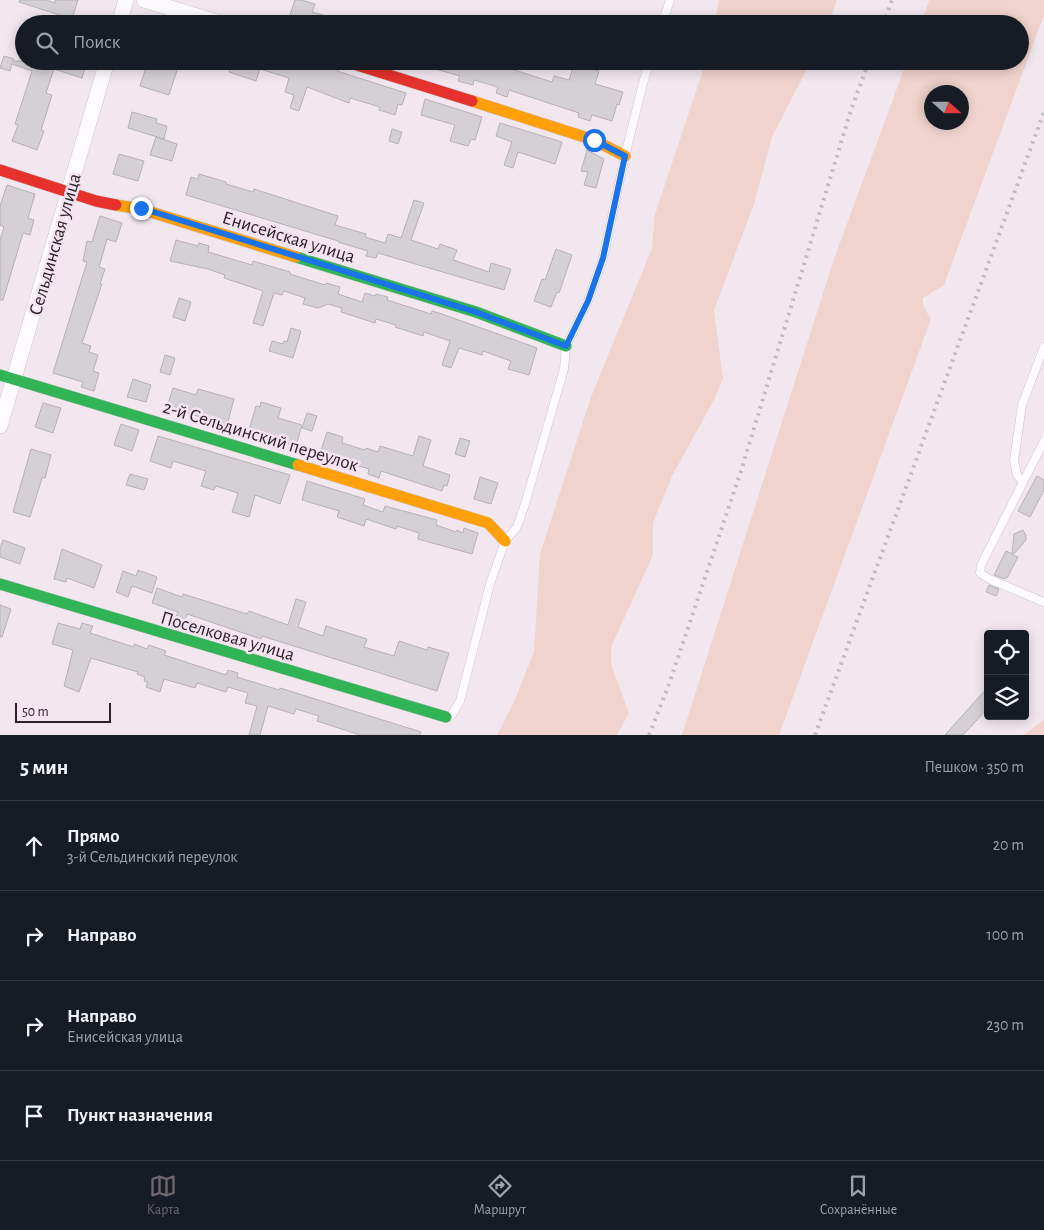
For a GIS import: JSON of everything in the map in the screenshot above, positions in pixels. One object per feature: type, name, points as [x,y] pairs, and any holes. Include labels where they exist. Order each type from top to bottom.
[{"type":"street","points":[[121,15],[126,0]]},
{"type":"street","points":[[144,0],[193,15]]},
{"type":"street","name":"Сельдинская улица","points":[[0,426],[7,376],[68,193],[104,70]]},
{"type":"street","points":[[372,70],[594,140],[625,156]]},
{"type":"street","name":"Енисейская улица","points":[[0,170],[96,201],[141,208],[476,312],[566,346]]},
{"type":"street","name":"2-й Сельдинский переулок","points":[[7,376],[488,523],[505,541]]},
{"type":"street","name":"Поселковая улица","points":[[0,584],[446,717]]},
{"type":"lane","points":[[665,15],[670,0]]},
{"type":"lane","points":[[446,717],[451,716],[460,700],[490,584],[505,541],[517,527],[525,504],[564,369],[566,346],[588,301],[603,258],[625,156],[648,70]]},
{"type":"lane","points":[[1023,482],[1017,475],[1014,461],[1022,405],[1044,347]]},
{"type":"lane","points":[[1043,599],[989,579],[980,573],[981,565],[1044,441]]},
{"type":"shaded area","points":[[719,0],[837,0],[831,15],[716,15]]},
{"type":"shaded area","points":[[929,0],[1044,0],[1044,15],[1029,56],[1029,15],[924,15]]},
{"type":"shaded area","points":[[703,70],[806,70],[772,137],[754,204],[714,310],[723,379],[714,400],[672,476],[653,523],[653,555],[611,647],[611,664],[629,713],[617,735],[497,735],[514,702],[534,652],[540,554],[591,397],[652,248],[655,214]]},
{"type":"shaded area","points":[[904,70],[1024,70],[944,285],[923,298],[923,306],[931,319],[779,735],[682,735],[834,259]]},
{"type":"shaded area","points":[[1044,720],[1044,735],[1023,735]]},
{"type":"building","points":[[20,0],[46,0],[55,3],[55,0],[78,0],[73,15],[60,15],[19,2]]},
{"type":"building","points":[[295,0],[301,0],[315,4],[312,12],[323,15],[290,15]]},
{"type":"building","points":[[4,56],[14,59],[15,65],[12,64],[10,71],[0,68]]},
{"type":"building","points":[[29,70],[54,70],[46,93],[52,95],[41,130],[44,131],[37,150],[12,141],[18,125],[15,124],[32,71]]},
{"type":"building","points":[[57,70],[84,70],[82,78]]},
{"type":"building","points":[[145,70],[177,70],[169,95],[140,86]]},
{"type":"building","points":[[230,70],[260,70],[256,81],[229,72]]},
{"type":"building","points":[[263,70],[337,70],[406,93],[402,105],[398,104],[395,115],[379,110],[380,107],[350,98],[349,103],[307,87],[299,111],[290,108],[294,95],[285,92],[289,78]]},
{"type":"building","points":[[439,70],[514,70],[552,82],[554,76],[569,80],[572,70],[595,70],[599,71],[595,84],[623,92],[612,121],[592,115],[590,121],[578,117],[579,113],[509,90],[507,97],[496,93],[498,87],[474,80],[473,85],[458,81],[460,76]]},
{"type":"building","points":[[425,99],[482,117],[475,140],[471,139],[468,146],[450,141],[455,125],[421,115]]},
{"type":"building","points":[[132,112],[157,119],[156,123],[167,126],[164,139],[128,128]]},
{"type":"building","points":[[500,123],[562,142],[555,164],[518,152],[513,168],[504,165],[512,142],[496,136]]},
{"type":"building","points":[[392,129],[402,132],[398,144],[389,141]]},
{"type":"building","points":[[156,137],[177,144],[172,161],[150,155]]},
{"type":"building","points":[[587,150],[604,159],[596,188],[584,185],[588,172],[581,171]]},
{"type":"building","points":[[119,154],[144,161],[138,181],[113,174]]},
{"type":"building","points":[[199,174],[226,182],[226,184],[253,192],[254,189],[338,216],[335,225],[366,234],[365,237],[385,243],[388,234],[401,238],[414,200],[424,203],[411,240],[438,249],[440,244],[457,250],[453,260],[489,272],[491,263],[511,269],[504,290],[378,253],[376,258],[366,256],[368,251],[186,195],[191,177],[198,179]]},
{"type":"building","points":[[7,185],[35,194],[28,218],[34,220],[30,235],[23,233],[3,300],[0,300],[0,240],[4,227],[0,225],[0,206]]},
{"type":"building","points":[[100,216],[122,223],[116,242],[107,239],[99,267],[105,269],[100,284],[102,284],[82,343],[91,346],[89,352],[98,355],[93,371],[99,373],[94,391],[81,387],[83,382],[53,373],[87,262],[83,261],[87,241],[92,242]]},
{"type":"building","points":[[176,240],[198,246],[199,243],[209,246],[208,252],[252,265],[253,261],[325,285],[326,283],[340,287],[338,294],[362,302],[365,293],[388,297],[387,300],[431,314],[432,311],[442,314],[537,348],[529,375],[508,369],[511,361],[483,351],[482,355],[459,348],[451,368],[442,365],[450,341],[424,332],[423,336],[376,319],[375,323],[341,312],[342,308],[328,304],[318,308],[303,304],[305,298],[284,291],[282,295],[274,293],[263,326],[253,323],[263,291],[224,278],[225,275],[208,269],[170,261]]},
{"type":"building","points":[[556,249],[572,255],[559,293],[557,292],[551,307],[534,301],[542,279],[545,280]]},
{"type":"building","points":[[179,298],[191,302],[185,321],[173,317]]},
{"type":"building","points":[[291,328],[301,331],[293,358],[269,351],[272,341],[283,344],[284,341],[287,342]]},
{"type":"building","points":[[165,355],[175,358],[170,375],[160,372]]},
{"type":"building","points":[[133,379],[151,385],[146,402],[127,397]]},
{"type":"building","points":[[173,388],[196,395],[198,389],[234,399],[227,425],[167,407]]},
{"type":"building","points":[[261,402],[281,408],[278,418],[302,425],[296,446],[248,433],[256,406],[260,407]]},
{"type":"building","points":[[43,403],[61,408],[53,433],[35,427]]},
{"type":"building","points":[[307,413],[317,416],[312,431],[302,428]]},
{"type":"building","points":[[121,424],[139,430],[132,451],[114,445]]},
{"type":"building","points":[[327,432],[343,437],[342,443],[365,450],[366,448],[378,452],[380,446],[413,456],[419,436],[431,440],[423,466],[450,475],[447,486],[444,485],[442,491],[381,471],[379,478],[368,474],[369,469],[320,454]]},
{"type":"building","points":[[158,436],[290,475],[280,504],[255,495],[249,517],[232,512],[238,493],[216,486],[214,490],[201,486],[206,471],[173,461],[171,468],[150,461]]},
{"type":"building","points":[[460,438],[470,441],[465,457],[455,454]]},
{"type":"building","points":[[31,449],[51,455],[45,478],[42,478],[30,517],[13,512]]},
{"type":"building","points":[[130,474],[148,479],[144,490],[126,485]]},
{"type":"building","points":[[1037,476],[1044,480],[1044,490],[1030,517],[1018,511]]},
{"type":"building","points":[[480,477],[498,483],[491,504],[474,499]]},
{"type":"building","points":[[307,481],[365,499],[363,505],[383,512],[385,506],[437,520],[436,525],[456,532],[457,530],[463,533],[464,528],[478,533],[472,554],[418,539],[419,533],[397,526],[396,529],[366,519],[364,526],[337,517],[339,511],[302,500]]},
{"type":"building","points":[[1023,530],[1026,540],[1013,555],[1018,557],[1007,578],[1004,579],[994,575],[1006,551],[1012,554],[1014,534]]},
{"type":"building","points":[[3,540],[25,548],[20,564],[0,557],[0,548]]},
{"type":"building","points":[[62,549],[102,565],[94,588],[67,578],[66,582],[54,579]]},
{"type":"building","points":[[138,570],[157,577],[152,593],[132,586],[128,597],[116,592],[123,571],[136,576]]},
{"type":"building","points":[[989,585],[999,589],[996,596],[986,592]]},
{"type":"building","points":[[157,588],[182,597],[183,594],[247,614],[249,611],[288,625],[296,599],[306,602],[298,627],[323,636],[326,626],[367,639],[364,647],[394,656],[399,641],[427,650],[428,647],[449,653],[437,691],[262,636],[261,639],[187,614],[185,620],[176,617],[178,612],[152,603]]},
{"type":"building","points":[[0,605],[11,609],[2,637],[0,637]]},
{"type":"building","points":[[58,623],[80,629],[82,623],[93,626],[90,633],[134,647],[134,644],[147,649],[149,645],[166,651],[164,655],[226,675],[228,670],[238,673],[237,677],[279,690],[280,688],[421,732],[420,735],[360,735],[317,721],[319,716],[296,709],[294,714],[268,706],[260,735],[249,735],[257,706],[245,703],[248,693],[228,687],[226,692],[197,683],[195,688],[164,679],[160,692],[146,687],[148,682],[144,681],[145,677],[137,674],[138,672],[91,658],[79,692],[64,686],[73,650],[52,644]]},
{"type":"building","points":[[984,691],[984,712],[963,735],[945,735]]},
{"type":"railway","points":[[886,15],[892,0]]},
{"type":"railway","points":[[649,735],[668,687],[741,471],[851,110],[866,70]]},
{"type":"railway","points":[[815,735],[1044,112]]},
{"type":"traffic: fast","points":[[296,257],[476,312],[566,346]]},
{"type":"traffic: fast","points":[[0,375],[298,465]]},
{"type":"traffic: fast","points":[[0,584],[446,717]]},
{"type":"traffic: slow","points":[[472,101],[594,140],[625,156]]},
{"type":"traffic: slow","points":[[116,205],[141,209],[296,257]]},
{"type":"traffic: slow","points":[[298,465],[488,523],[505,541]]},
{"type":"traffic: jam","points":[[373,70],[472,101]]},
{"type":"traffic: jam","points":[[0,170],[96,201],[116,205]]},
{"type":"route","points":[[141,208],[476,312],[566,346],[588,301],[603,258],[625,156],[594,140]]}]
